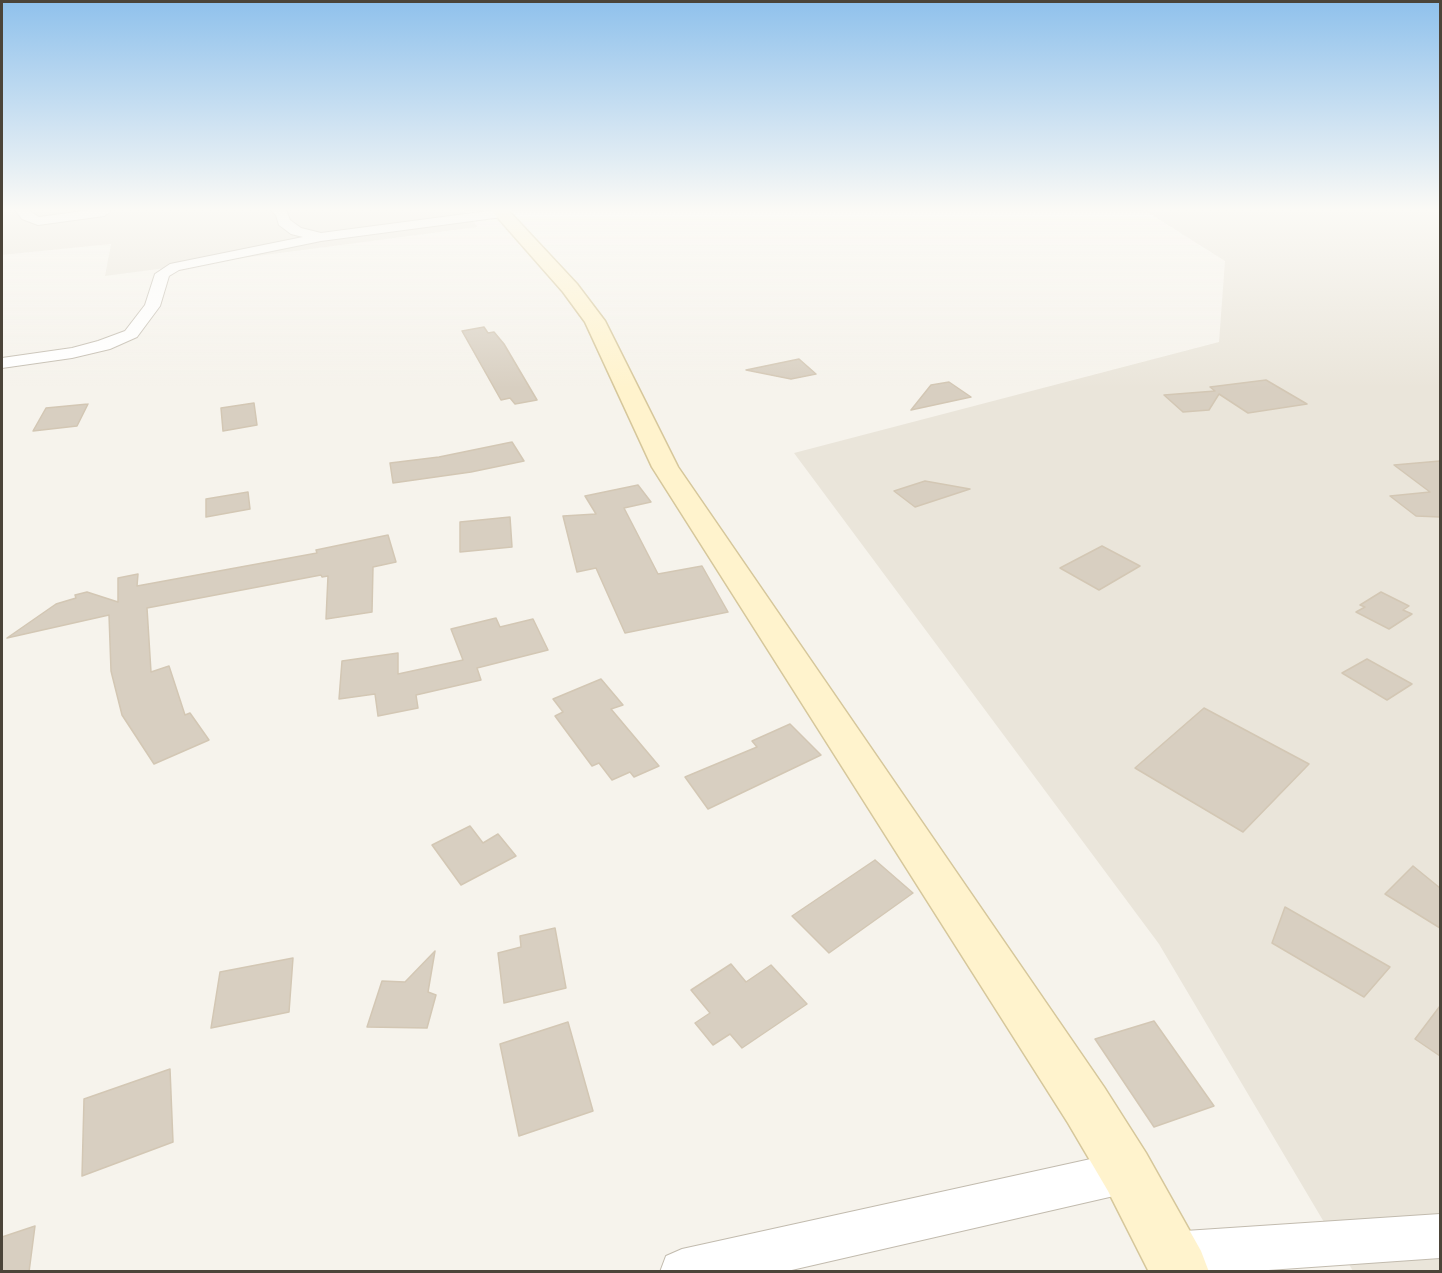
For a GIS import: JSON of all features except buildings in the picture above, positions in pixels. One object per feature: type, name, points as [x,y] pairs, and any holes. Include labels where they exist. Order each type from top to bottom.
[{"type":"street","points":[[2,363],[72,353],[104,345],[131,333],[152,306],[162,274],[171,269]]},
{"type":"street","points":[[553,269],[595,321],[665,467],[1086,1105],[1127,1172],[1175,1263],[1440,1236]]},
{"type":"street","points":[[682,1272],[1127,1172]]},
{"type":"shaded area","points":[[106,269],[155,269],[105,276]]},
{"type":"shaded area","points":[[1224,269],[1440,269],[1440,1271],[1353,1271],[1159,944],[794,453],[1219,342]]}]
